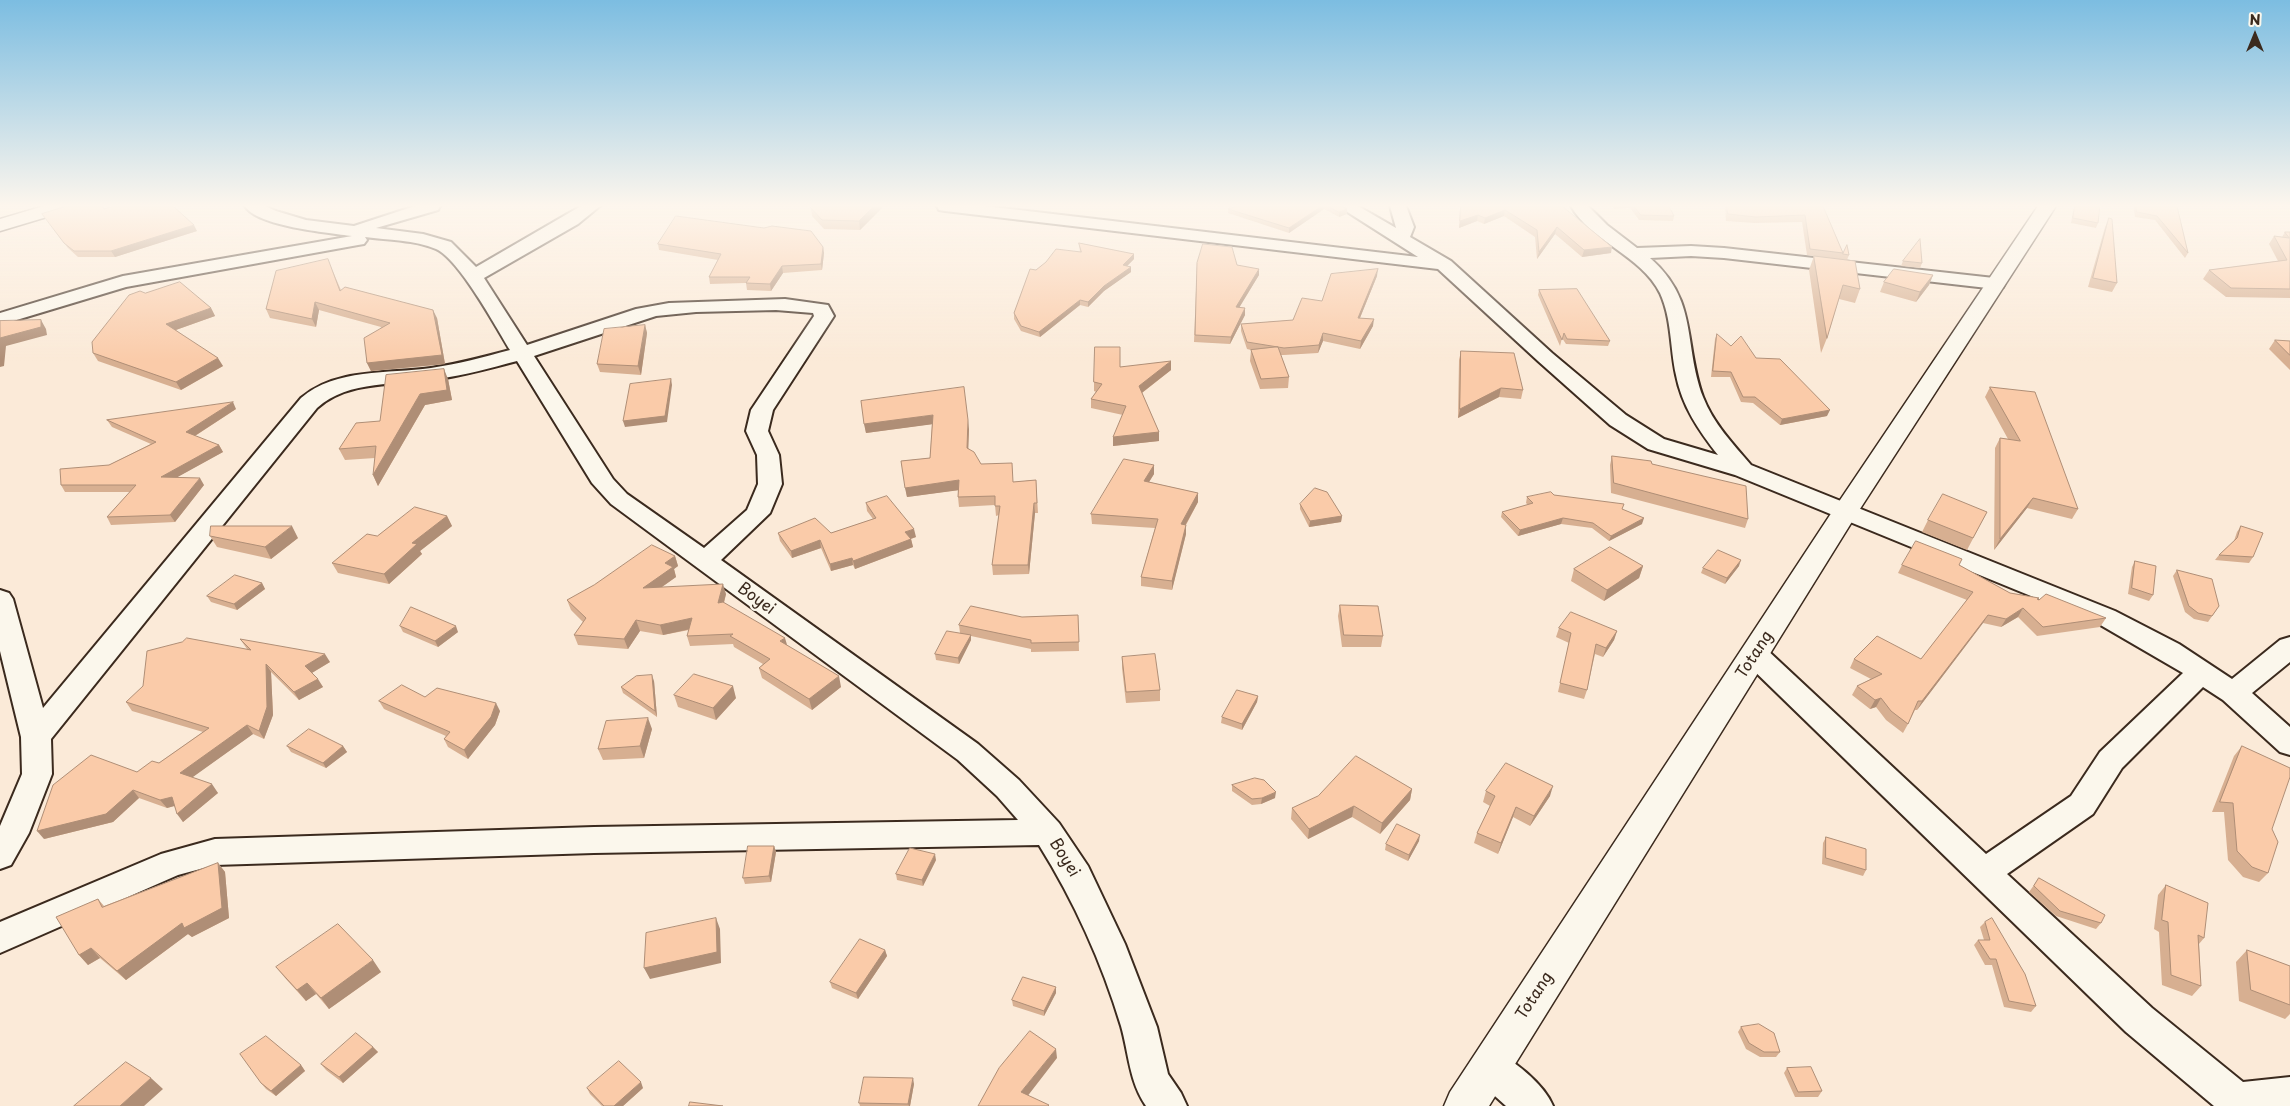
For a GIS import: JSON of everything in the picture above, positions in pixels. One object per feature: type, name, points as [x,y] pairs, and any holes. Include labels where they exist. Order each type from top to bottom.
[{"type":"street","points":[[0,319],[123,282],[256,258]]},
{"type":"street","name":"Boyei","points":[[456,258],[474,276],[604,483],[640,516],[968,752],[1008,788],[1048,832],[1076,876],[1108,944],[1139,1027],[1152,1081],[1168,1106]]},
{"type":"street","points":[[474,276],[506,258]]},
{"type":"street","points":[[1392,258],[1445,265]]},
{"type":"street","points":[[1433,258],[1445,265],[1545,357],[1618,420],[1656,444],[1700,459],[1743,470],[2106,617],[2169,651],[2233,692],[2290,744]]},
{"type":"street","points":[[1637,258],[1669,292],[1675,311],[1689,387],[1716,439],[1743,470]]},
{"type":"street","points":[[1758,258],[1996,283]]},
{"type":"street","name":"Totang","points":[[1465,1106],[1845,512],[2013,258]]},
{"type":"street","points":[[36,737],[315,397],[328,388],[344,384],[426,375],[524,354],[663,308],[804,304],[821,309],[824,316],[762,410],[757,431],[768,455],[770,484],[758,513],[704,562]]},
{"type":"street","points":[[0,599],[36,737],[37,774],[13,832],[0,856]]},
{"type":"street","points":[[2233,692],[2290,647]]},
{"type":"street","points":[[1755,655],[2139,1020],[2239,1104],[2290,1095]]},
{"type":"street","points":[[1984,872],[2082,805],[2111,760],[2201,672]]},
{"type":"street","points":[[0,938],[172,863],[215,852],[604,840],[1048,832]]},
{"type":"street","points":[[1490,1067],[1534,1106]]},
{"type":"building","points":[[719,258],[822,258],[821,264],[782,266],[770,284],[746,283],[750,277],[709,277]]},
{"type":"building","points":[[1049,258],[1130,258],[1123,265],[1131,267],[1104,286],[1088,302],[1080,300],[1039,332],[1021,326],[1014,313],[1030,269],[1036,270]]},
{"type":"building","points":[[1199,258],[1235,258],[1237,265],[1259,269],[1236,307],[1245,308],[1231,337],[1195,335]]},
{"type":"building","points":[[1814,258],[1855,261],[1860,289],[1843,285],[1827,338]]},
{"type":"building","points":[[1906,258],[1922,258],[1922,263],[1903,261]]},
{"type":"building","points":[[2098,258],[2115,258],[2117,283],[2093,278]]},
{"type":"building","points":[[2286,258],[2290,258],[2290,289],[2231,288],[2209,270],[2287,260]]},
{"type":"building","points":[[328,259],[340,291],[345,287],[433,310],[442,355],[367,363],[364,338],[390,323],[315,302],[312,319],[266,309],[276,271]]},
{"type":"building","points":[[1378,269],[1358,318],[1374,319],[1361,341],[1323,333],[1319,345],[1284,348],[1247,342],[1241,324],[1293,320],[1302,298],[1322,301],[1331,274]]},
{"type":"building","points":[[1894,269],[1933,275],[1920,292],[1884,282]]},
{"type":"building","points":[[180,282],[211,308],[166,324],[218,358],[176,382],[93,353],[92,342],[129,295],[140,291],[145,293]]},
{"type":"building","points":[[1577,289],[1610,341],[1567,339],[1564,333],[1562,340],[1539,290]]},
{"type":"building","points":[[41,320],[41,327],[0,338],[0,321]]},
{"type":"building","points":[[645,325],[638,366],[597,364],[604,329]]},
{"type":"building","points":[[1717,334],[1731,346],[1741,336],[1756,358],[1780,359],[1830,410],[1782,419],[1755,397],[1743,397],[1731,372],[1713,371]]},
{"type":"building","points":[[2275,340],[2290,341],[2290,355]]},
{"type":"building","points":[[1095,347],[1120,347],[1120,367],[1171,361],[1139,386],[1159,432],[1113,437],[1126,406],[1091,399],[1102,384],[1094,382]]},
{"type":"building","points":[[1278,347],[1289,377],[1261,379],[1251,350]]},
{"type":"building","points":[[1461,351],[1514,353],[1523,390],[1501,388],[1460,409]]},
{"type":"building","points":[[444,369],[447,390],[420,394],[373,475],[376,446],[339,449],[356,423],[380,421],[386,375]]},
{"type":"building","points":[[671,379],[665,416],[623,421],[630,384]]},
{"type":"building","points":[[964,387],[968,420],[967,448],[974,452],[981,464],[1012,463],[1013,482],[1036,480],[1037,503],[1034,503],[1028,565],[992,565],[1000,506],[995,506],[995,496],[958,497],[959,480],[905,488],[901,461],[930,458],[933,415],[864,424],[861,401]]},
{"type":"building","points":[[1990,387],[2035,392],[2078,509],[2033,498],[2000,539],[2000,438],[2020,441]]},
{"type":"building","points":[[233,402],[186,432],[219,445],[161,477],[200,478],[170,515],[107,517],[136,485],[61,485],[60,469],[109,465],[156,442],[107,420]]},
{"type":"building","points":[[1612,456],[1651,461],[1652,464],[1746,486],[1748,519],[1614,483]]},
{"type":"building","points":[[1124,459],[1154,465],[1144,481],[1198,493],[1181,524],[1186,525],[1172,581],[1141,577],[1158,519],[1091,514]]},
{"type":"building","points":[[1315,488],[1327,492],[1342,516],[1310,521],[1300,504]]},
{"type":"building","points":[[1551,492],[1554,495],[1624,504],[1622,509],[1644,518],[1611,536],[1593,523],[1563,518],[1520,530],[1502,512],[1533,503],[1527,497]]},
{"type":"building","points":[[1943,494],[1987,512],[1973,538],[1928,520]]},
{"type":"building","points":[[887,496],[914,529],[905,532],[911,539],[853,561],[852,558],[830,564],[820,540],[791,551],[778,533],[815,518],[831,533],[876,518],[866,503]]},
{"type":"building","points":[[415,507],[447,516],[412,543],[417,544],[384,574],[332,563],[367,534],[377,536]]},
{"type":"building","points":[[211,526],[292,526],[265,547],[210,536]]},
{"type":"building","points":[[2241,526],[2263,533],[2253,557],[2219,555],[2237,538]]},
{"type":"building","points":[[1916,541],[1962,559],[1959,565],[2010,593],[2039,598],[2037,599],[2039,600],[2046,594],[2106,618],[2043,627],[2023,608],[2006,619],[1988,615],[1922,701],[1918,701],[1908,724],[1891,711],[1881,698],[1875,700],[1857,686],[1882,674],[1854,659],[1877,636],[1921,659],[1973,592],[1902,565]]},
{"type":"building","points":[[652,545],[675,556],[665,563],[673,567],[643,588],[723,584],[718,603],[723,602],[785,638],[780,641],[839,676],[809,699],[759,668],[770,659],[730,636],[733,634],[687,636],[692,618],[660,625],[636,620],[624,639],[574,635],[586,618],[567,600],[594,585]]},
{"type":"building","points":[[1610,547],[1643,566],[1607,590],[1574,569]]},
{"type":"building","points":[[1718,550],[1741,560],[1727,578],[1703,568]]},
{"type":"building","points":[[2135,561],[2156,566],[2153,595],[2132,588]]},
{"type":"building","points":[[2177,570],[2212,579],[2219,606],[2212,616],[2198,613],[2189,606]]},
{"type":"building","points":[[235,575],[262,583],[234,604],[207,596]]},
{"type":"building","points":[[1340,605],[1378,606],[1383,636],[1344,635]]},
{"type":"building","points":[[971,606],[1022,617],[1078,615],[1079,642],[1031,643],[1031,640],[959,625]]},
{"type":"building","points":[[411,607],[456,626],[435,641],[400,626]]},
{"type":"building","points":[[1571,612],[1617,631],[1606,648],[1596,644],[1587,690],[1560,683],[1571,633],[1559,628]]},
{"type":"building","points":[[947,631],[971,635],[958,658],[935,654]]},
{"type":"building","points":[[187,638],[251,650],[240,639],[325,654],[305,666],[318,679],[294,692],[266,664],[267,707],[259,731],[247,725],[180,773],[212,784],[177,814],[172,797],[160,800],[133,790],[106,814],[37,831],[53,785],[91,755],[137,772],[152,761],[159,763],[209,728],[126,702],[143,686],[147,651],[182,642]]},
{"type":"building","points":[[1155,654],[1160,690],[1126,692],[1122,657]]},
{"type":"building","points":[[694,674],[733,686],[713,708],[674,695]]},
{"type":"building","points":[[652,675],[655,711],[621,687],[636,676]]},
{"type":"building","points":[[402,685],[425,697],[437,688],[496,703],[491,717],[464,750],[444,739],[450,732],[379,701]]},
{"type":"building","points":[[1237,690],[1258,696],[1242,724],[1222,717]]},
{"type":"building","points":[[648,718],[640,746],[598,749],[606,721]]},
{"type":"building","points":[[309,729],[343,746],[323,763],[287,746]]},
{"type":"building","points":[[2242,746],[2290,768],[2290,777],[2272,829],[2278,842],[2268,873],[2252,867],[2237,851],[2233,803],[2220,802]]},
{"type":"building","points":[[1356,756],[1412,789],[1382,823],[1354,806],[1309,829],[1292,808],[1318,796]]},
{"type":"building","points":[[1506,763],[1553,786],[1534,816],[1516,807],[1501,843],[1477,833],[1495,796],[1486,791]]},
{"type":"building","points":[[1255,778],[1264,780],[1276,792],[1262,798],[1252,799],[1232,785]]},
{"type":"building","points":[[1397,824],[1420,835],[1409,855],[1386,844]]},
{"type":"building","points":[[1826,837],[1866,849],[1866,870],[1826,858]]},
{"type":"building","points":[[748,846],[774,846],[769,876],[743,878]]},
{"type":"building","points":[[910,848],[935,854],[922,880],[896,874]]},
{"type":"building","points":[[218,863],[222,908],[184,928],[182,923],[117,971],[91,948],[79,955],[56,917],[98,899],[102,907]]},
{"type":"building","points":[[2039,878],[2105,915],[2101,923],[2060,911],[2034,886]]},
{"type":"building","points":[[2166,885],[2208,903],[2204,938],[2198,935],[2201,986],[2171,975],[2168,922],[2162,920]]},
{"type":"building","points":[[716,918],[717,952],[644,968],[646,933]]},
{"type":"building","points":[[1992,918],[2025,974],[2036,1006],[2009,1001],[1996,959],[1990,959],[1978,940],[1990,940],[1985,922]]},
{"type":"building","points":[[338,924],[373,960],[321,998],[307,983],[297,990],[276,967]]},
{"type":"building","points":[[860,939],[885,950],[856,993],[830,982]]},
{"type":"building","points":[[2247,950],[2290,966],[2290,1005],[2251,990]]},
{"type":"building","points":[[1023,977],[1056,987],[1044,1011],[1012,1000]]},
{"type":"building","points":[[1759,1024],[1774,1033],[1780,1052],[1764,1052],[1749,1043],[1741,1027]]},
{"type":"building","points":[[1030,1031],[1056,1049],[1021,1092],[1049,1105],[978,1106],[999,1068]]},
{"type":"building","points":[[356,1033],[373,1047],[339,1077],[321,1064]]},
{"type":"building","points":[[266,1036],[301,1065],[271,1091],[261,1083],[240,1054]]},
{"type":"building","points":[[619,1061],[641,1082],[614,1106],[604,1106],[587,1088]]},
{"type":"building","points":[[126,1062],[151,1078],[120,1106],[74,1106]]},
{"type":"building","points":[[1811,1067],[1822,1091],[1798,1092],[1787,1068]]},
{"type":"building","points":[[864,1077],[913,1078],[908,1104],[859,1103]]},
{"type":"building","points":[[690,1102],[723,1106],[689,1106]]}]
